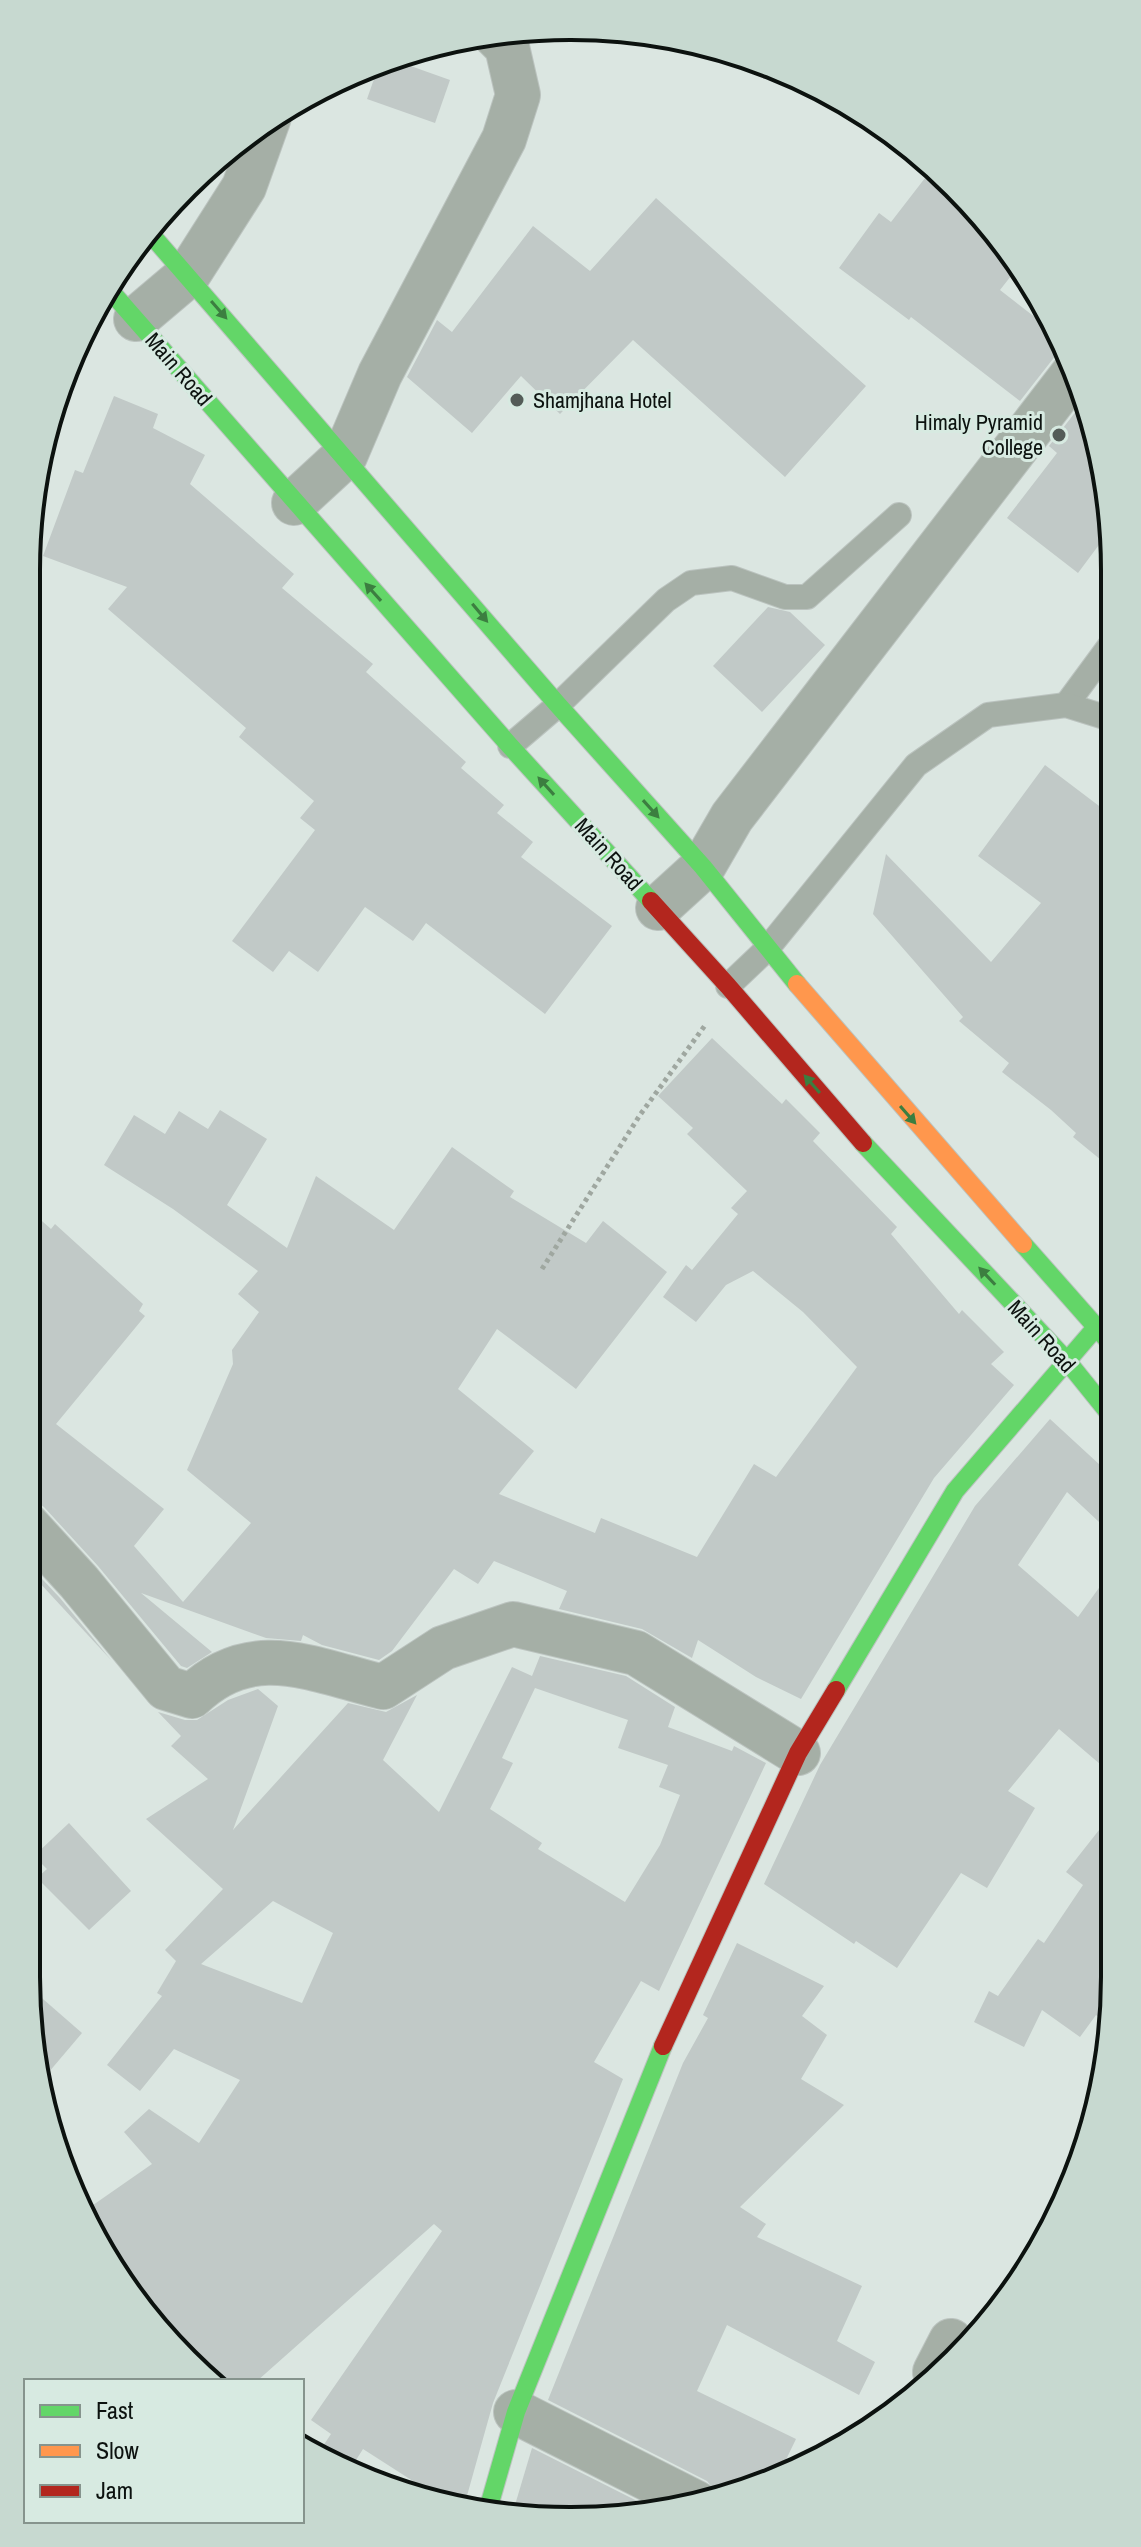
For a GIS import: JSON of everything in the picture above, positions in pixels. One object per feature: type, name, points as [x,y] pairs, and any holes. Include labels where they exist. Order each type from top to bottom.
[{"type":"main road","name":"Main Road","points":[[156,240],[558,705],[703,867],[767,949],[907,1113],[1101,1332]]},
{"type":"main road","name":"Main Road","points":[[122,303],[294,503],[728,986],[863,1143],[1067,1361],[1101,1403]]},
{"type":"main road","points":[[491,2500],[516,2412],[675,2016],[798,1753],[955,1491],[1097,1327]]},
{"type":"street","points":[[294,503],[345,456],[380,374],[504,139],[518,95],[505,45]]},
{"type":"street","points":[[122,303],[188,275],[244,187],[261,141]]},
{"type":"street","points":[[658,908],[703,867],[732,817],[1067,382]]},
{"type":"street","points":[[40,1539],[166,1688],[192,1696],[210,1679],[255,1661],[312,1667],[383,1687],[443,1648],[513,1624],[636,1653],[798,1753]]},
{"type":"street","points":[[516,2412],[681,2495]]},
{"type":"lane","points":[[510,746],[558,705],[666,600],[691,583],[732,578],[785,597],[807,597],[899,515]]},
{"type":"lane","points":[[1066,705],[1101,658]]},
{"type":"lane","points":[[728,986],[767,949],[916,765],[988,715],[1066,705],[1101,716]]},
{"type":"path","points":[[542,1269],[640,1115],[716,1010],[728,986]]},
{"type":"building","points":[[409,65],[450,80],[435,123],[367,99],[375,77]]},
{"type":"building","points":[[926,177],[969,221],[1011,275],[1000,290],[1037,319],[1056,356],[1020,401],[911,317],[909,320],[839,268],[879,213],[891,222]]},
{"type":"building","points":[[656,198],[866,386],[785,477],[633,340],[560,414],[521,376],[472,433],[407,377],[437,320],[452,332],[533,226],[590,271]]},
{"type":"building","points":[[114,396],[158,414],[153,428],[205,455],[190,484],[294,574],[282,588],[373,664],[366,672],[466,762],[461,768],[504,805],[497,813],[533,842],[521,857],[612,926],[545,1014],[426,923],[413,941],[365,907],[318,972],[289,951],[273,972],[232,941],[315,830],[300,818],[314,801],[239,737],[246,728],[108,609],[127,587],[43,556],[75,470],[83,473]]},
{"type":"building","points":[[1076,411],[1091,467],[1100,543],[1078,573],[1007,518],[1057,453],[1049,446]]},
{"type":"building","points":[[768,607],[790,612],[825,645],[762,712],[713,666]]},
{"type":"building","points":[[1045,765],[1101,807],[1101,1160],[1073,1137],[1076,1133],[1051,1110],[1002,1072],[1009,1063],[959,1021],[963,1017],[873,914],[886,854],[991,962],[1041,903],[978,856]]},
{"type":"building","points":[[712,1038],[782,1104],[786,1099],[820,1133],[813,1141],[897,1227],[891,1234],[959,1314],[962,1310],[1004,1352],[991,1364],[1014,1385],[934,1478],[801,1699],[756,1677],[698,1640],[692,1658],[642,1629],[559,1609],[567,1591],[494,1561],[478,1584],[454,1569],[392,1651],[379,1660],[322,1645],[303,1635],[301,1641],[266,1638],[141,1593],[212,1652],[187,1668],[181,1666],[98,1566],[40,1504],[40,1219],[51,1229],[55,1224],[143,1304],[139,1311],[145,1316],[56,1424],[164,1509],[134,1546],[183,1602],[251,1523],[187,1470],[233,1364],[232,1350],[259,1312],[238,1294],[258,1271],[173,1209],[104,1165],[134,1115],[165,1134],[179,1111],[208,1129],[220,1110],[267,1139],[227,1205],[287,1248],[316,1176],[394,1230],[452,1147],[514,1191],[510,1197],[586,1243],[603,1221],[667,1272],[576,1389],[497,1329],[458,1389],[534,1451],[499,1494],[595,1533],[601,1518],[697,1557],[754,1464],[776,1477],[857,1367],[803,1312],[753,1271],[726,1285],[696,1322],[663,1297],[686,1265],[692,1270],[738,1214],[731,1208],[747,1191],[687,1134],[693,1128],[658,1096]]},
{"type":"building","points":[[1050,1419],[1101,1466],[1101,1524],[1067,1492],[1018,1565],[1078,1617],[1101,1585],[1101,1765],[1059,1729],[1008,1791],[1035,1808],[987,1888],[961,1873],[897,1968],[856,1941],[854,1944],[764,1884],[820,1765],[975,1506]]},
{"type":"building","points":[[40,1577],[60,1598],[111,1660],[40,1583]]},
{"type":"building","points":[[540,1656],[626,1676],[675,1707],[668,1727],[732,1751],[734,1746],[766,1763],[659,1991],[641,1981],[594,2062],[623,2079],[493,2403],[467,2497],[416,2484],[363,2449],[355,2461],[336,2452],[323,2445],[331,2434],[311,2420],[442,2231],[434,2224],[259,2379],[226,2379],[195,2352],[150,2299],[111,2242],[92,2206],[152,2164],[124,2132],[149,2109],[199,2143],[240,2080],[174,2049],[140,2091],[107,2065],[162,1996],[157,1993],[176,1961],[165,1950],[223,1889],[146,1819],[208,1779],[171,1746],[181,1736],[158,1712],[185,1720],[197,1720],[228,1700],[258,1689],[278,1706],[233,1830],[348,1703],[386,1712],[417,1695],[383,1760],[439,1812],[512,1667],[532,1676]],"holes":[[[535,1688],[628,1720],[618,1748],[668,1765],[659,1787],[680,1795],[660,1845],[625,1902],[538,1849],[542,1843],[490,1809],[513,1763],[502,1758]],[[273,1901],[333,1933],[302,2003],[201,1964]]]},
{"type":"building","points":[[69,1823],[131,1891],[89,1930],[40,1881],[40,1875],[47,1869],[40,1862],[40,1850]]},
{"type":"building","points":[[1101,1828],[1099,2017],[1096,2015],[1080,2037],[1042,2010],[1024,2047],[974,2022],[989,1991],[998,1996],[1038,1939],[1044,1943],[1083,1885],[1066,1872]]},
{"type":"building","points":[[737,1943],[824,1986],[802,2016],[827,2035],[801,2079],[844,2105],[740,2207],[766,2224],[757,2237],[862,2286],[837,2341],[875,2362],[859,2395],[727,2325],[697,2391],[796,2439],[785,2462],[713,2488],[707,2481],[548,2400],[683,2063],[708,2018],[703,2015]]},
{"type":"building","points":[[41,1997],[82,2033],[49,2072]]},
{"type":"building","points":[[532,2448],[639,2502],[570,2507],[515,2504]]},
{"type":"traffic: fast","points":[[156,240],[558,705],[703,867],[797,984]]},
{"type":"traffic: fast","points":[[116,297],[510,746],[651,901]]},
{"type":"traffic: fast","points":[[863,1143],[1067,1361],[1101,1403]]},
{"type":"traffic: fast","points":[[1023,1244],[1101,1332]]},
{"type":"traffic: fast","points":[[836,1690],[955,1491],[1092,1332]]},
{"type":"traffic: fast","points":[[491,2500],[516,2412],[663,2046]]},
{"type":"traffic: slow","points":[[797,984],[1023,1244]]},
{"type":"traffic: jam","points":[[651,901],[863,1143]]},
{"type":"traffic: jam","points":[[663,2046],[798,1753],[836,1690]]},
{"type":"place","name":"Shamjhana Hotel","points":[[517,400]]},
{"type":"place","name":"Himaly Pyramid College","points":[[1059,435]]}]
